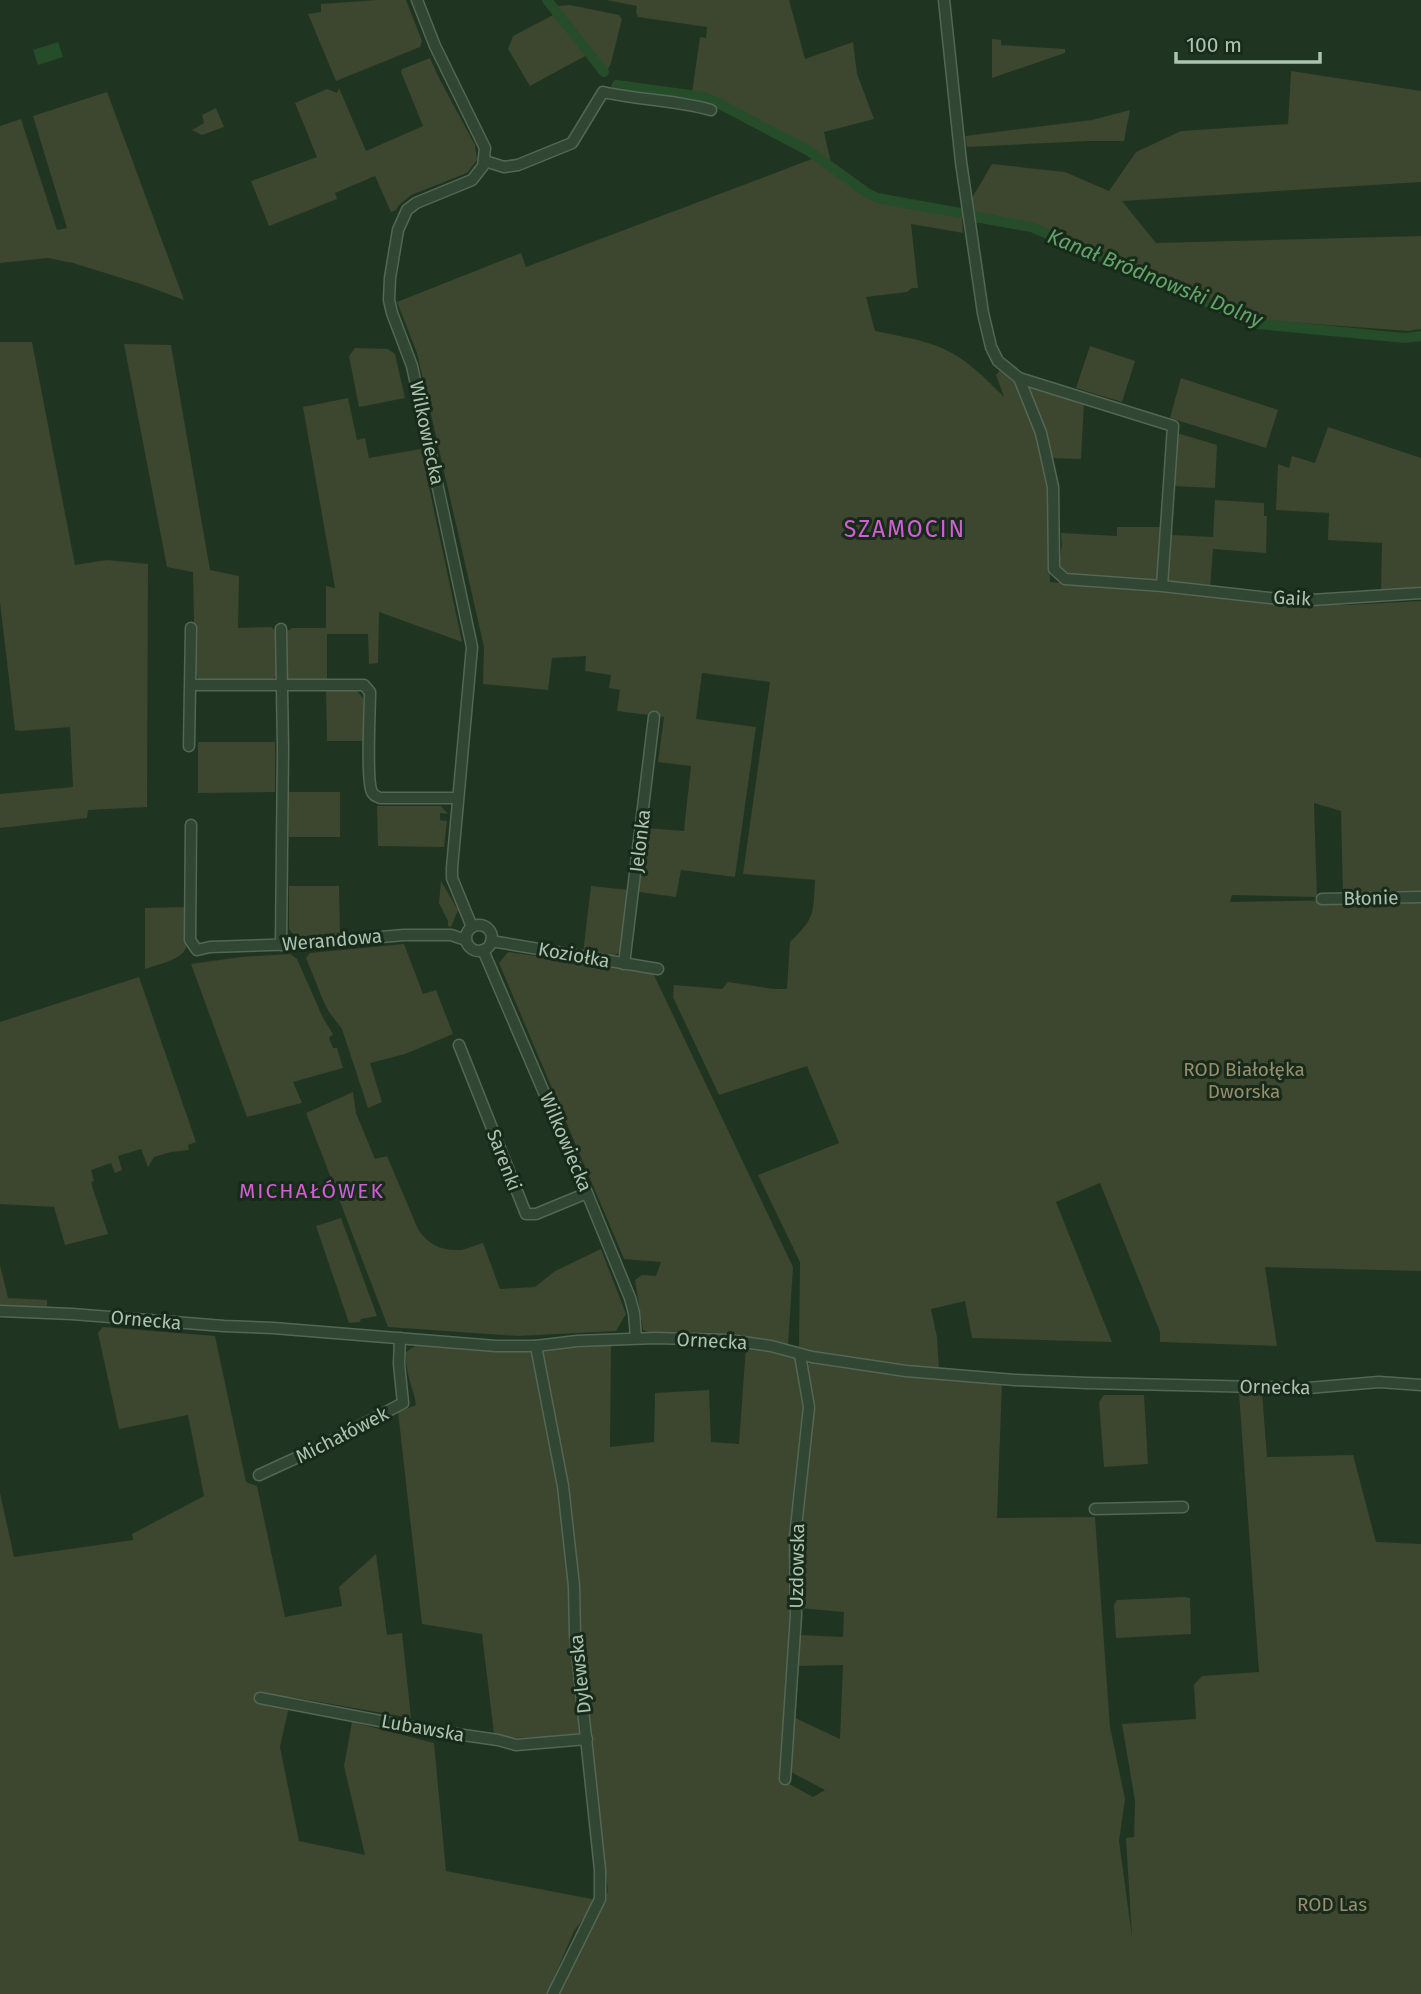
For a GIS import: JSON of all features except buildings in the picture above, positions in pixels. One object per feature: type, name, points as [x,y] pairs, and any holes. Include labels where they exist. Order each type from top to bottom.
[{"type":"street","points":[[417,0],[435,46],[485,148],[485,161],[504,167],[518,165],[572,143],[603,92],[626,98],[698,106],[711,110]]},
{"type":"street","points":[[944,0],[961,157],[983,313],[991,347],[998,362],[1019,378],[1173,426],[1163,586]]},
{"type":"street","name":"Wilkowiecka","points":[[472,927],[453,878],[452,868],[472,647],[412,366],[389,300],[398,230],[407,210],[416,203],[472,180],[478,175],[485,161]]},
{"type":"street","name":"Gaik","points":[[1019,378],[1041,433],[1053,487],[1054,569],[1065,579],[1296,600],[1421,593]]},
{"type":"street","points":[[189,746],[191,628]]},
{"type":"street","points":[[281,629],[281,945]]},
{"type":"street","points":[[192,685],[364,685],[370,692],[369,774],[370,790],[374,796],[457,798]]},
{"type":"street","name":"Jelonka","points":[[624,964],[654,717]]},
{"type":"street","name":"Werandowa","points":[[191,825],[190,940],[197,950],[404,934],[450,935],[466,940]]},
{"type":"street","name":"Błonie","points":[[1322,899],[1421,897]]},
{"type":"street","points":[[472,927],[486,927],[491,933],[490,945],[483,950],[474,950],[466,940],[472,927]]},
{"type":"street","name":"Koziołka","points":[[491,941],[658,969]]},
{"type":"street","name":"Wilkowiecka","points":[[483,950],[630,1298],[636,1338]]},
{"type":"street","name":"Sarenki","points":[[458,1045],[526,1214],[536,1214],[587,1193]]},
{"type":"street","name":"Ornecka","points":[[0,1311],[496,1346],[536,1346],[636,1338],[716,1340],[754,1343],[782,1348],[800,1355],[906,1371],[1075,1383],[1308,1388],[1379,1382],[1421,1385]]},
{"type":"street","name":"Michałówek","points":[[259,1475],[403,1403],[398,1364],[400,1338]]},
{"type":"street","name":"Dylewska","points":[[536,1346],[563,1486],[574,1586],[575,1634],[600,1870],[600,1899],[553,1994]]},
{"type":"street","name":"Uzdowska","points":[[785,1779],[796,1615],[795,1537],[808,1407],[800,1355]]},
{"type":"street","points":[[1095,1509],[1183,1507]]},
{"type":"street","name":"Lubawska","points":[[260,1698],[516,1745],[587,1739]]},
{"type":"green space","points":[[406,0],[422,41],[420,47],[336,81],[308,14],[321,12],[321,4]]},
{"type":"green space","points":[[545,0],[553,0],[557,6],[570,5],[619,15],[622,19],[611,63],[604,77],[587,55],[530,86],[508,49],[513,36],[555,14]]},
{"type":"green space","name":"ROD Białołęka Dworska","points":[[606,0],[789,0],[805,59],[853,42],[857,74],[874,119],[824,132],[831,163],[876,195],[963,210],[964,218],[963,233],[911,224],[918,288],[866,297],[875,331],[919,340],[953,353],[969,364],[1004,397],[996,375],[1000,370],[1016,378],[1032,418],[1044,462],[1050,582],[1251,601],[1347,605],[1421,601],[1421,895],[1343,897],[1341,811],[1314,803],[1317,897],[1232,895],[1230,902],[1421,899],[1421,1271],[1265,1267],[1277,1346],[1160,1342],[1160,1332],[1100,1183],[1056,1202],[1112,1342],[972,1338],[965,1301],[931,1309],[937,1337],[939,1369],[814,1354],[799,1348],[800,1262],[758,1175],[839,1143],[807,1066],[719,1095],[673,997],[674,985],[722,989],[728,982],[787,989],[790,942],[811,915],[815,880],[743,874],[770,682],[702,673],[696,719],[756,727],[735,877],[681,870],[676,897],[639,892],[646,828],[684,831],[691,766],[658,762],[664,717],[617,711],[620,690],[609,688],[611,675],[585,671],[586,656],[552,658],[548,690],[483,684],[484,647],[417,353],[397,302],[521,253],[526,267],[812,159],[700,99],[617,89],[611,86],[614,81],[692,93],[700,37],[706,38],[707,27],[638,17],[637,6]]},
{"type":"green space","points":[[992,39],[1001,40],[1001,45],[1065,49],[1065,53],[992,78]]},
{"type":"green space","points":[[430,58],[475,145],[477,160],[467,173],[411,195],[391,212],[375,176],[335,193],[337,199],[269,226],[251,181],[317,157],[295,103],[327,89],[337,93],[339,88],[366,151],[423,126],[401,72],[402,69]]},
{"type":"green space","points":[[1291,71],[1421,91],[1421,182],[1122,201],[1156,243],[1421,236],[1421,329],[1408,331],[1259,320],[1078,241],[1030,223],[975,212],[972,198],[992,164],[1065,172],[1109,191],[1136,152],[1181,131],[1288,124]]},
{"type":"green space","points":[[107,92],[184,300],[73,263],[48,258],[0,263],[0,126],[21,119],[57,230],[67,228],[33,116]]},
{"type":"green space","points":[[216,108],[224,127],[202,135],[192,130],[204,123],[202,115]]},
{"type":"green space","points":[[1130,110],[1124,141],[967,147],[965,136],[1092,120]]},
{"type":"green space","points":[[0,342],[32,342],[75,565],[107,560],[148,564],[147,807],[88,810],[87,818],[0,828],[0,794],[73,787],[70,727],[15,730],[0,602]]},
{"type":"green space","points":[[124,344],[171,345],[210,570],[239,576],[238,628],[271,627],[277,632],[278,664],[272,681],[206,682],[198,679],[195,671],[193,572],[167,567]]},
{"type":"green space","points":[[1090,346],[1135,361],[1122,402],[1076,388]]},
{"type":"green space","points":[[355,348],[388,349],[395,354],[405,398],[359,407],[349,356]]},
{"type":"green space","points":[[1181,378],[1278,410],[1266,448],[1170,418]]},
{"type":"green space","points":[[1032,386],[1084,402],[1081,459],[1051,458],[1029,393]]},
{"type":"green space","points":[[348,398],[357,440],[365,438],[369,458],[421,449],[462,642],[379,612],[378,663],[369,664],[368,634],[327,634],[327,680],[291,681],[286,677],[285,633],[292,628],[326,628],[326,586],[335,588],[303,407]]},
{"type":"green space","points":[[1328,427],[1421,458],[1421,589],[1381,592],[1382,543],[1328,540],[1329,513],[1276,510],[1278,464],[1289,468],[1292,456],[1315,463]]},
{"type":"green space","points":[[1177,433],[1217,445],[1215,488],[1173,486]]},
{"type":"green space","points":[[1215,500],[1264,503],[1264,516],[1267,516],[1266,553],[1213,549],[1210,588],[1168,583],[1171,535],[1213,537]]},
{"type":"green space","points":[[1117,527],[1161,527],[1157,582],[1063,573],[1058,566],[1061,533],[1117,536]]},
{"type":"green space","points":[[326,691],[357,691],[363,698],[363,741],[327,741]]},
{"type":"green space","points":[[198,742],[275,742],[275,792],[198,793]]},
{"type":"green space","points":[[289,792],[340,792],[340,837],[289,837]]},
{"type":"green space","points":[[377,806],[441,806],[448,814],[440,813],[440,820],[447,821],[444,847],[378,846]]},
{"type":"green space","points":[[441,881],[458,910],[451,927],[448,926],[439,903]]},
{"type":"green space","points":[[289,886],[339,886],[340,933],[296,937],[289,929]]},
{"type":"green space","points":[[591,886],[629,890],[621,952],[617,954],[603,956],[583,953]]},
{"type":"green space","points":[[188,907],[185,951],[172,960],[145,969],[145,908]]},
{"type":"green space","points":[[404,944],[423,994],[436,990],[453,1034],[405,1054],[370,1063],[382,1102],[368,1108],[342,1029],[329,1012],[306,958],[310,953]]},
{"type":"green space","points":[[508,952],[653,973],[793,1267],[788,1345],[746,1337],[666,1337],[643,1330],[635,1280],[642,1275],[656,1276],[661,1262],[624,1259],[499,963]]},
{"type":"green space","points":[[290,954],[297,959],[333,1034],[329,1038],[333,1048],[337,1048],[343,1068],[293,1082],[302,1103],[247,1117],[191,964]]},
{"type":"green space","points":[[139,977],[196,1142],[188,1145],[189,1150],[154,1157],[148,1167],[141,1149],[118,1156],[122,1170],[115,1173],[111,1163],[91,1170],[94,1181],[91,1182],[92,1186],[108,1234],[65,1245],[54,1207],[0,1204],[0,1022]]},
{"type":"green space","points":[[353,1092],[356,1113],[375,1159],[387,1156],[418,1229],[425,1238],[434,1245],[450,1250],[462,1250],[483,1243],[500,1289],[535,1287],[555,1271],[601,1249],[626,1314],[616,1331],[518,1336],[388,1327],[306,1113]]},
{"type":"green space","points":[[341,1218],[377,1316],[361,1319],[360,1322],[349,1323],[316,1226]]},
{"type":"green space","points":[[0,1265],[8,1298],[47,1300],[47,1308],[0,1306]]},
{"type":"green space","points":[[103,1327],[215,1336],[246,1482],[257,1486],[285,1617],[342,1606],[339,1587],[376,1554],[387,1635],[402,1633],[411,1718],[291,1697],[280,1747],[299,1841],[365,1855],[344,1766],[352,1722],[434,1743],[446,1871],[597,1900],[574,1931],[547,1994],[0,1994],[0,1493],[14,1557],[133,1540],[132,1534],[204,1496],[188,1415],[119,1429],[98,1333]]},
{"type":"green space","name":"ROD Las","points":[[611,1345],[610,1447],[654,1442],[655,1393],[709,1390],[711,1442],[739,1444],[746,1346],[783,1353],[799,1364],[804,1398],[803,1428],[782,1780],[813,1797],[825,1790],[789,1771],[793,1717],[840,1739],[843,1665],[796,1666],[798,1635],[843,1637],[844,1612],[799,1608],[799,1536],[813,1417],[807,1366],[811,1361],[1002,1382],[997,1518],[1095,1517],[1110,1727],[1125,1799],[1119,1841],[1132,1937],[1126,1838],[1134,1837],[1135,1801],[1122,1724],[1196,1719],[1194,1685],[1202,1676],[1259,1672],[1239,1393],[1262,1393],[1267,1457],[1353,1455],[1376,1542],[1421,1544],[1421,1994],[560,1994],[608,1891],[589,1736],[511,1738],[494,1734],[482,1634],[422,1624],[398,1412],[416,1405],[406,1360],[406,1352],[415,1346],[531,1351]]},
{"type":"green space","points":[[1104,1395],[1144,1395],[1148,1464],[1104,1467],[1099,1402]]},
{"type":"green space","points":[[1190,1598],[1191,1634],[1116,1638],[1114,1605],[1117,1600]]},
{"type":"shaded area","points":[[58,42],[63,57],[38,65],[33,50]]},
{"type":"waterway","name":"Kanał Bródnowski Dolny","points":[[547,0],[604,72]]},
{"type":"waterway","name":"Kanał Bródnowski Dolny","points":[[617,85],[704,97],[809,151],[877,198],[960,213]]},
{"type":"waterway","name":"Kanał Bródnowski Dolny","points":[[975,217],[1031,227],[1258,324],[1405,338],[1421,336]]},
{"type":"district","name":"SZAMOCIN","points":[[905,529]]},
{"type":"district","name":"MICHAŁÓWEK","points":[[312,1191]]}]
